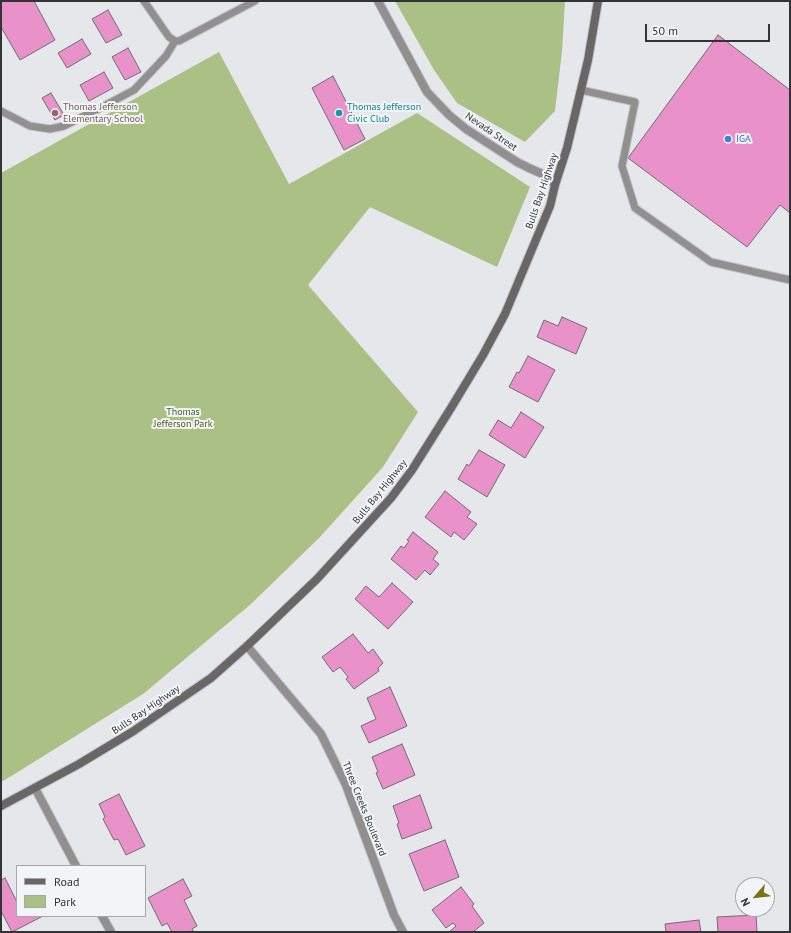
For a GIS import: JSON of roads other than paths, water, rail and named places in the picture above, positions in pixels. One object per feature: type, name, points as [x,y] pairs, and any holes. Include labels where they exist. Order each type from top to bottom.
[{"type":"main road","name":"Bulls Bay Highway","points":[[1,806],[79,764],[132,732],[211,678],[248,646],[317,579],[391,498],[412,470],[452,408],[505,314],[550,206],[567,148],[581,90],[588,60],[598,1]]},
{"type":"street","name":"Nevada Street","points":[[378,1],[426,92],[466,129],[517,162],[547,176],[555,185]]},
{"type":"street","name":"Three Creeks Boulevard","points":[[248,646],[321,734],[346,785],[394,914],[403,932]]},
{"type":"street","points":[[35,788],[75,865]]},
{"type":"street","points":[[103,917],[111,932]]},
{"type":"lane","points":[[144,1],[169,37],[175,41],[179,41],[255,1]]},
{"type":"lane","points":[[1,111],[30,126],[50,129],[64,126],[134,90],[166,56],[175,41]]},
{"type":"lane","points":[[581,90],[635,102],[622,166],[634,208],[711,262],[790,280]]},
{"type":"place","name":"Thomas Jefferson Elementary School","points":[[55,113]]},
{"type":"place","name":"Thomas Jefferson Civic Club","points":[[339,113]]},
{"type":"place","name":"IGA","points":[[728,139]]},
{"type":"park label","name":"Thomas Jefferson Park","points":[[183,418]]}]
